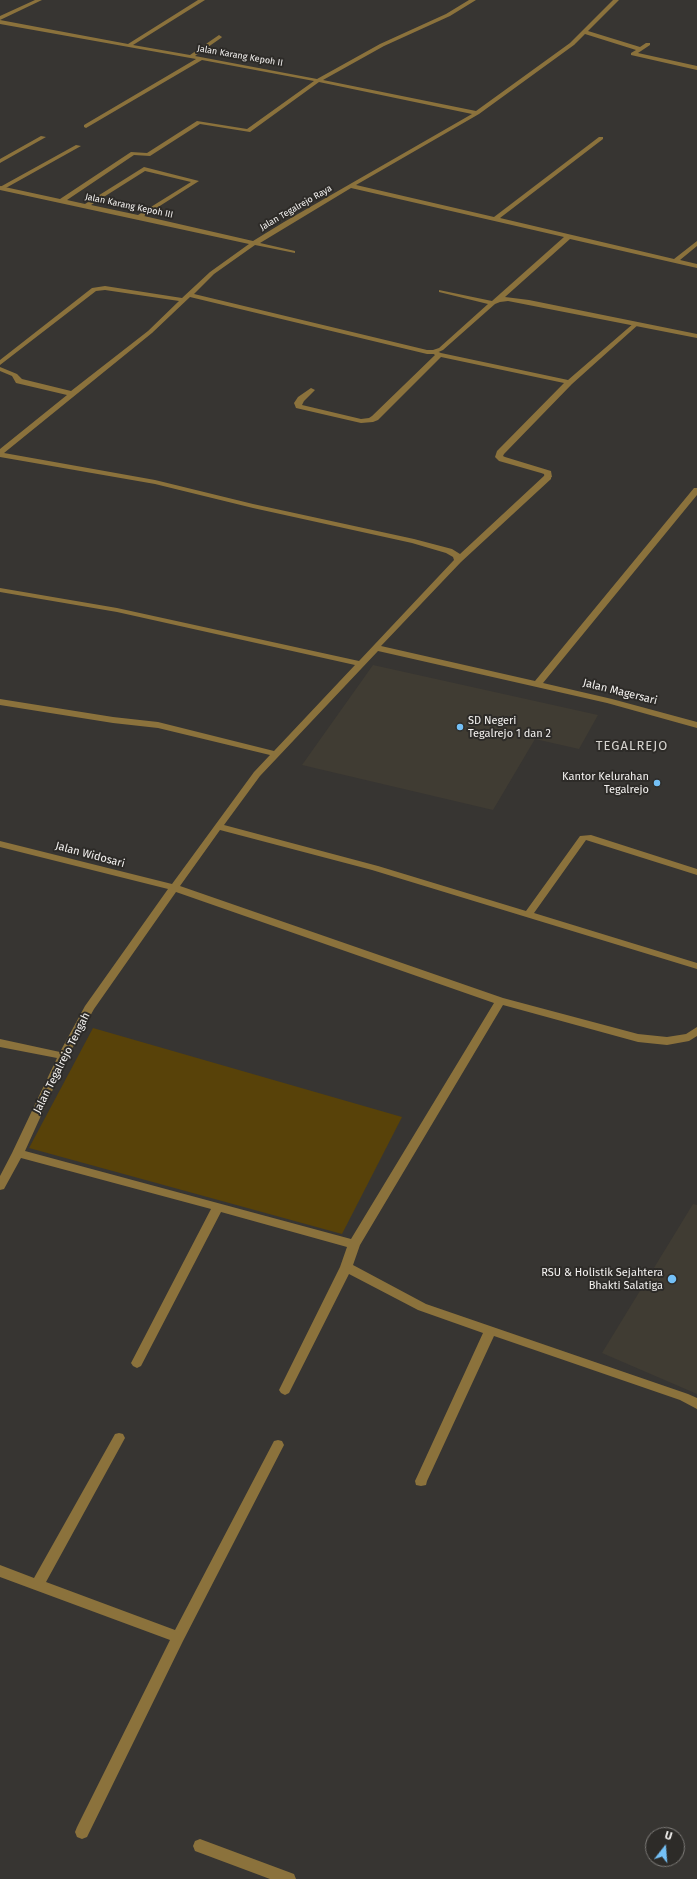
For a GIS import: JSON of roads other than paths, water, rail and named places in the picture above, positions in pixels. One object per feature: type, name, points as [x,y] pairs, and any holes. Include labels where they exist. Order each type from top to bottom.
[{"type":"street","points":[[0,18],[39,0]]},
{"type":"street","points":[[128,46],[202,0]]},
{"type":"street","points":[[61,201],[133,153],[148,156],[200,122],[248,131],[319,80],[382,45],[448,15],[473,0]]},
{"type":"street","points":[[606,0],[615,1]]},
{"type":"street","name":"Jalan Tegalrejo Raya","points":[[1,452],[150,332],[212,273],[254,243],[477,113],[554,59],[615,1]]},
{"type":"street","name":"Jalan Karang Kepoh II","points":[[0,22],[319,80],[477,113]]},
{"type":"street","points":[[584,32],[640,49]]},
{"type":"street","points":[[190,57],[219,37]]},
{"type":"street","points":[[648,44],[633,54],[697,68]]},
{"type":"street","points":[[86,126],[200,58]]},
{"type":"street","points":[[0,161],[43,137]]},
{"type":"street","points":[[495,219],[601,138]]},
{"type":"street","points":[[1,188],[78,146]]},
{"type":"street","points":[[86,206],[144,169],[196,181],[139,217]]},
{"type":"street","points":[[351,186],[697,266]]},
{"type":"street","name":"Jalan Karang Kepoh III","points":[[1,188],[139,217],[293,252]]},
{"type":"street","points":[[311,390],[298,403],[299,406],[361,421],[375,418],[441,349],[569,236]]},
{"type":"street","points":[[675,261],[697,243]]},
{"type":"street","points":[[0,363],[94,289],[105,288],[186,297],[406,348],[569,382],[636,324]]},
{"type":"street","points":[[441,291],[496,301],[508,299],[529,302],[697,336]]},
{"type":"street","points":[[0,369],[14,375],[19,381],[73,394]]},
{"type":"street","name":"Jalan Tegalrejo Tengah","points":[[0,1186],[18,1153],[63,1056],[89,1008],[218,826],[257,774],[362,664],[458,560],[548,477],[548,473],[544,471],[499,457],[500,453],[569,382]]},
{"type":"street","points":[[1,452],[155,482],[253,506],[414,541],[449,551],[457,556],[458,560]]},
{"type":"street","points":[[537,684],[697,490]]},
{"type":"street","points":[[0,590],[117,610],[362,664]]},
{"type":"street","name":"Jalan Magersari","points":[[377,648],[609,701],[697,725]]},
{"type":"street","points":[[0,702],[113,720],[158,725],[277,754]]},
{"type":"street","points":[[218,826],[375,868],[697,966]]},
{"type":"street","points":[[528,915],[583,838],[588,837],[697,872]]},
{"type":"street","name":"Jalan Widosari","points":[[0,844],[174,888],[500,1001],[638,1038],[667,1040],[689,1037],[697,1032]]},
{"type":"street","points":[[286,1390],[346,1267],[354,1244],[500,1001]]},
{"type":"street","points":[[0,1043],[63,1056]]},
{"type":"street","points":[[18,1153],[354,1244]]},
{"type":"street","points":[[137,1364],[218,1207]]},
{"type":"street","points":[[346,1267],[422,1307],[684,1397],[697,1404]]},
{"type":"street","points":[[421,1481],[490,1331]]},
{"type":"street","points":[[38,1584],[119,1438]]},
{"type":"street","points":[[82,1832],[178,1637],[278,1445]]},
{"type":"street","points":[[0,1571],[178,1637]]},
{"type":"street","points":[[200,1846],[289,1879]]},
{"type":"place","name":"SD Negeri Tegalrejo 1 dan 2","points":[[460,727]]},
{"type":"place","name":"Kantor Kelurahan Tegalrejo","points":[[657,783]]},
{"type":"place","name":"RSU & Holistik Sejahtera Bhakti Salatiga","points":[[672,1279]]},
{"type":"district","name":"TEGALREJO","points":[[632,746]]}]
